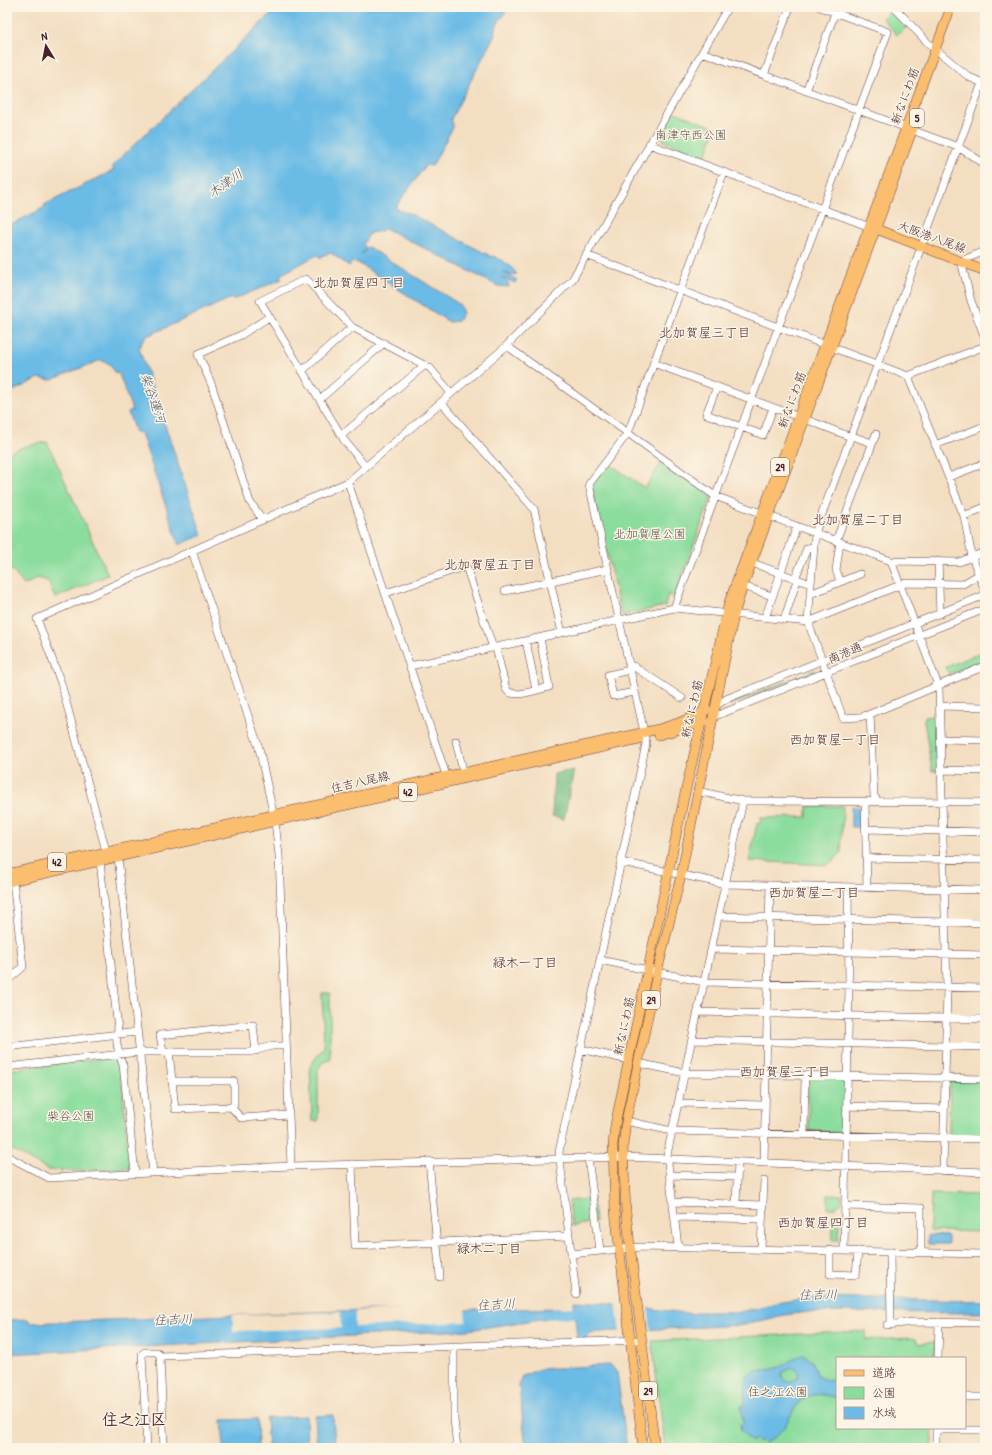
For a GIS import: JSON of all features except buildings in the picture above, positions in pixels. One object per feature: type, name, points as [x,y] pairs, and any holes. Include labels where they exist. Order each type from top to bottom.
[{"type":"main road","name":"新なにわ筋","points":[[655,1448],[626,1212],[623,1156],[634,1062],[653,972],[669,872],[703,712],[730,614],[938,51],[951,7]]},
{"type":"main road","name":"新なにわ筋","points":[[938,51],[958,7]]},
{"type":"main road","name":"大阪港八尾線","points":[[873,228],[961,260],[985,271]]},
{"type":"main road","name":"新なにわ筋","points":[[653,972],[681,875],[697,791],[716,706],[730,614],[752,563],[766,516]]},
{"type":"main road","name":"住吉八尾線","points":[[9,879],[118,857],[274,818],[644,735],[716,706]]},
{"type":"main road","name":"住吉八尾線","points":[[447,779],[463,771],[701,723],[713,718]]},
{"type":"main road","name":"住吉八尾線","points":[[9,879],[106,851],[274,818]]},
{"type":"main road","name":"新なにわ筋","points":[[634,1062],[615,1125],[613,1157],[614,1211],[643,1448]]},
{"type":"street","points":[[135,1173],[123,1065],[119,1054],[116,1035],[118,1030],[100,861],[106,851],[61,683],[37,619],[348,482],[364,466],[507,346],[568,285],[728,7]]},
{"type":"street","points":[[764,75],[790,7]]},
{"type":"street","points":[[674,608],[888,32],[820,7]]},
{"type":"street","points":[[894,7],[938,51],[969,77],[983,84],[958,147],[815,533],[808,622],[843,718],[860,718],[985,666]]},
{"type":"street","points":[[806,91],[835,13]]},
{"type":"street","points":[[702,52],[958,147],[985,164]]},
{"type":"street","points":[[649,144],[873,228]]},
{"type":"street","points":[[576,1294],[559,1152],[646,744],[589,484],[628,433],[724,172]]},
{"type":"street","points":[[985,251],[961,260],[971,301],[985,338]]},
{"type":"street","points":[[586,255],[908,376],[985,346]]},
{"type":"street","points":[[364,466],[342,435],[260,301],[306,279],[352,327],[430,368],[451,393]]},
{"type":"street","points":[[263,520],[250,502],[211,383],[198,354],[241,335],[269,317]]},
{"type":"street","points":[[302,371],[352,327]]},
{"type":"street","points":[[320,398],[384,343]]},
{"type":"street","points":[[507,346],[715,496],[890,561],[959,562],[985,552]]},
{"type":"street","points":[[653,363],[872,444]]},
{"type":"street","points":[[342,435],[425,365]]},
{"type":"street","points":[[908,376],[964,516],[972,557],[985,591]]},
{"type":"street","points":[[717,386],[706,414],[763,435],[773,408]]},
{"type":"street","points":[[441,402],[534,509],[562,633]]},
{"type":"street","points":[[723,420],[726,412]]},
{"type":"street","points":[[935,445],[985,426]]},
{"type":"street","points":[[840,581],[836,570],[838,541],[876,434]]},
{"type":"street","points":[[949,477],[985,463]]},
{"type":"street","points":[[348,482],[447,779]]},
{"type":"street","points":[[964,516],[985,507]]},
{"type":"street","points":[[765,618],[797,526]]},
{"type":"street","points":[[784,620],[807,548],[814,547]]},
{"type":"street","points":[[192,551],[258,748],[274,818],[279,855],[291,1166]]},
{"type":"street","points":[[890,561],[939,685],[947,988],[943,1171]]},
{"type":"street","points":[[938,562],[940,614]]},
{"type":"street","points":[[752,563],[796,580],[811,584]]},
{"type":"street","points":[[386,593],[466,566],[507,691],[513,694],[549,687],[540,638]]},
{"type":"street","points":[[505,591],[607,569]]},
{"type":"street","points":[[810,594],[860,574]]},
{"type":"street","points":[[410,666],[674,608],[808,622],[905,583],[963,584],[978,575]]},
{"type":"street","points":[[743,586],[772,596]]},
{"type":"street","name":"南港通","points":[[716,706],[726,699],[822,662],[985,595]]},
{"type":"street","name":"南港通","points":[[713,718],[919,634],[985,609]]},
{"type":"street","points":[[526,641],[536,690]]},
{"type":"street","points":[[635,692],[613,696],[608,675],[632,666],[682,698]]},
{"type":"street","points":[[940,706],[985,707]]},
{"type":"street","points":[[870,714],[874,796],[877,800]]},
{"type":"street","points":[[941,739],[985,740]]},
{"type":"street","points":[[456,741],[463,771]]},
{"type":"street","points":[[941,770],[985,771]]},
{"type":"street","points":[[697,791],[743,801],[865,802],[877,800],[985,802]]},
{"type":"street","points":[[678,1247],[667,1159],[743,801]]},
{"type":"street","points":[[865,802],[867,888]]},
{"type":"street","points":[[865,829],[985,832]]},
{"type":"street","points":[[106,851],[118,857],[153,1172]]},
{"type":"street","points":[[866,858],[985,860]]},
{"type":"street","points":[[620,862],[725,884],[985,890]]},
{"type":"street","points":[[7,981],[22,967],[9,879]]},
{"type":"street","points":[[764,1163],[770,885]]},
{"type":"street","points":[[844,1251],[849,1044],[848,888]]},
{"type":"street","points":[[718,916],[985,923]]},
{"type":"street","points":[[712,949],[985,955]]},
{"type":"street","points":[[600,960],[704,982],[985,988]]},
{"type":"street","points":[[698,1012],[985,1019]]},
{"type":"street","points":[[256,1051],[253,1025],[160,1035],[166,1052],[172,1081],[175,1108],[231,1107],[241,1118],[289,1115]]},
{"type":"street","points":[[7,1047],[137,1032]]},
{"type":"street","points":[[692,1040],[985,1047]]},
{"type":"street","points":[[7,1067],[139,1052],[256,1051],[272,1046],[286,1046]]},
{"type":"street","points":[[580,1049],[685,1072],[985,1079]]},
{"type":"street","points":[[804,1134],[805,1075]]},
{"type":"street","points":[[172,1081],[234,1081],[234,1105],[231,1107]]},
{"type":"street","points":[[678,1103],[765,1105]]},
{"type":"street","points":[[847,1106],[944,1109]]},
{"type":"street","points":[[626,1121],[672,1131],[985,1139]]},
{"type":"street","points":[[7,1156],[49,1178],[291,1166],[623,1156],[985,1172]]},
{"type":"street","points":[[588,1158],[600,1250]]},
{"type":"street","points":[[430,1161],[440,1276]]},
{"type":"street","points":[[736,1204],[738,1162]]},
{"type":"street","points":[[352,1164],[355,1246],[569,1236]]},
{"type":"street","points":[[669,1175],[737,1177]]},
{"type":"street","points":[[761,1249],[764,1181]]},
{"type":"street","points":[[672,1202],[763,1205]]},
{"type":"street","points":[[845,1206],[921,1208],[921,1252]]},
{"type":"street","points":[[674,1217],[762,1220]]},
{"type":"street","points":[[571,1254],[630,1247],[985,1254]]},
{"type":"street","points":[[830,1250],[830,1274],[856,1275],[858,1251]]},
{"type":"street","points":[[890,1252],[890,1324],[939,1322],[985,1323]]},
{"type":"street","points":[[938,1357],[939,1322]]},
{"type":"street","points":[[147,1448],[142,1354],[145,1352],[156,1352],[160,1356],[454,1347],[641,1337]]},
{"type":"street","points":[[454,1347],[454,1419],[457,1448]]},
{"type":"street","points":[[160,1356],[164,1448]]},
{"type":"street","points":[[966,1397],[985,1397]]},
{"type":"street","points":[[936,1448],[936,1429],[985,1430]]},
{"type":"green space","points":[[892,10],[907,27],[897,35],[882,18]]},
{"type":"green space","name":"南津守西公園","points":[[672,111],[716,128],[705,157],[664,141],[661,132]]},
{"type":"green space","points":[[47,442],[108,575],[55,598],[48,581],[38,578],[24,585],[7,564],[7,453],[26,446]]},
{"type":"green space","name":"北加賀屋公園","points":[[662,461],[712,496],[674,598],[668,594],[665,606],[624,615],[621,614],[591,484],[608,463],[645,488]]},
{"type":"green space","points":[[985,651],[985,660],[949,674],[946,667]]},
{"type":"green space","points":[[815,670],[816,672],[729,705],[729,704]]},
{"type":"green space","points":[[936,716],[937,771],[932,771],[924,720],[925,717]]},
{"type":"green space","points":[[574,770],[564,819],[552,816],[554,774]]},
{"type":"green space","points":[[807,806],[843,806],[841,853],[828,865],[749,861],[757,823],[760,824],[761,818],[807,817]]},
{"type":"green space","points":[[322,993],[330,993],[330,1060],[323,1062],[318,1069],[318,1121],[312,1121],[310,1066],[324,1047]]},
{"type":"green space","name":"柴谷公園","points":[[113,1057],[120,1062],[130,1168],[74,1171],[48,1170],[7,1147],[7,1070]]},
{"type":"green space","points":[[810,1078],[843,1079],[845,1081],[844,1130],[842,1133],[809,1131],[808,1080]]},
{"type":"green space","points":[[952,1081],[985,1082],[985,1136],[949,1134],[950,1084]]},
{"type":"green space","points":[[981,1189],[985,1189],[985,1232],[930,1231],[931,1194],[981,1195]]},
{"type":"green space","points":[[828,1195],[842,1195],[841,1204],[839,1204],[836,1208],[828,1208]]},
{"type":"green space","points":[[593,1198],[595,1222],[572,1226],[569,1201]]},
{"type":"green space","points":[[832,1216],[839,1216],[839,1240],[833,1240]]},
{"type":"green space","name":"住之江公園","points":[[866,1331],[866,1340],[916,1338],[918,1344],[935,1342],[934,1357],[836,1357],[836,1429],[933,1429],[932,1448],[665,1448],[652,1341]]},
{"type":"water","points":[[278,7],[507,7],[503,17],[501,17],[494,31],[495,34],[451,119],[453,127],[432,166],[426,165],[395,208],[406,213],[407,212],[508,264],[517,274],[511,275],[503,272],[517,280],[515,283],[501,277],[508,282],[509,287],[498,286],[385,228],[381,231],[370,233],[363,244],[366,248],[362,254],[368,247],[459,304],[463,313],[458,321],[449,322],[358,263],[359,261],[357,263],[352,262],[349,266],[331,253],[323,255],[321,258],[317,255],[280,275],[282,279],[235,299],[229,299],[145,337],[139,348],[202,535],[179,545],[141,433],[135,432],[128,412],[132,410],[119,374],[114,372],[111,365],[101,360],[51,380],[39,378],[7,394],[7,227],[45,207],[44,205],[114,170],[112,166]]},
{"type":"water","points":[[851,807],[860,807],[861,827],[851,827]]},
{"type":"water","points":[[928,1235],[948,1236],[948,1244],[928,1244]]},
{"type":"water","points":[[808,1298],[985,1301],[985,1313],[808,1312],[784,1315],[744,1325],[598,1332],[591,1333],[585,1339],[577,1338],[574,1301],[607,1303],[693,1314],[697,1312],[740,1312],[776,1303]]},
{"type":"water","points":[[560,1308],[561,1316],[468,1330],[7,1354],[7,1320],[28,1319],[31,1323],[363,1310]]},
{"type":"water","points":[[803,1355],[812,1361],[819,1377],[836,1381],[836,1398],[820,1395],[808,1396],[800,1401],[784,1427],[776,1436],[765,1443],[761,1440],[759,1442],[755,1439],[752,1442],[741,1431],[740,1424],[743,1423],[741,1406],[744,1405],[747,1377],[754,1372],[780,1367],[794,1358]],"holes":[[[793,1368],[798,1371],[798,1378],[791,1381],[784,1381],[782,1377],[783,1372]]]},
{"type":"water","points":[[611,1365],[617,1373],[627,1448],[526,1448],[519,1386],[522,1376],[540,1369]]},
{"type":"water","points":[[333,1415],[335,1447],[317,1448],[315,1416]]},
{"type":"water","points":[[306,1416],[307,1448],[268,1448],[266,1418]]},
{"type":"water","points":[[257,1419],[258,1448],[224,1448],[222,1420]]},
{"type":"pier","points":[[616,1302],[648,1307],[651,1332],[620,1333]]},
{"type":"pier","points":[[465,1308],[466,1322],[355,1327],[355,1311]]},
{"type":"pier","points":[[340,1312],[341,1328],[233,1331],[233,1315]]},
{"type":"waterway","name":"住吉川","points":[[548,1314],[574,1312],[587,1316]]},
{"type":"district","name":"北加賀屋四丁目","points":[[359,282]]},
{"type":"district","name":"北加賀屋三丁目","points":[[705,332]]},
{"type":"district","name":"北加賀屋二丁目","points":[[858,519]]},
{"type":"district","name":"北加賀屋五丁目","points":[[490,564]]},
{"type":"district","name":"西加賀屋一丁目","points":[[835,739]]},
{"type":"district","name":"西加賀屋二丁目","points":[[814,892]]},
{"type":"district","name":"緑木一丁目","points":[[525,962]]},
{"type":"district","name":"西加賀屋三丁目","points":[[785,1071]]},
{"type":"district","name":"西加賀屋四丁目","points":[[823,1222]]},
{"type":"district","name":"緑木二丁目","points":[[489,1248]]},
{"type":"district","name":"住之江区","points":[[134,1419]]},
{"type":"water label","name":"木津川","points":[[225,183]]},
{"type":"water label","name":"柴谷運河","points":[[154,398]]}]
